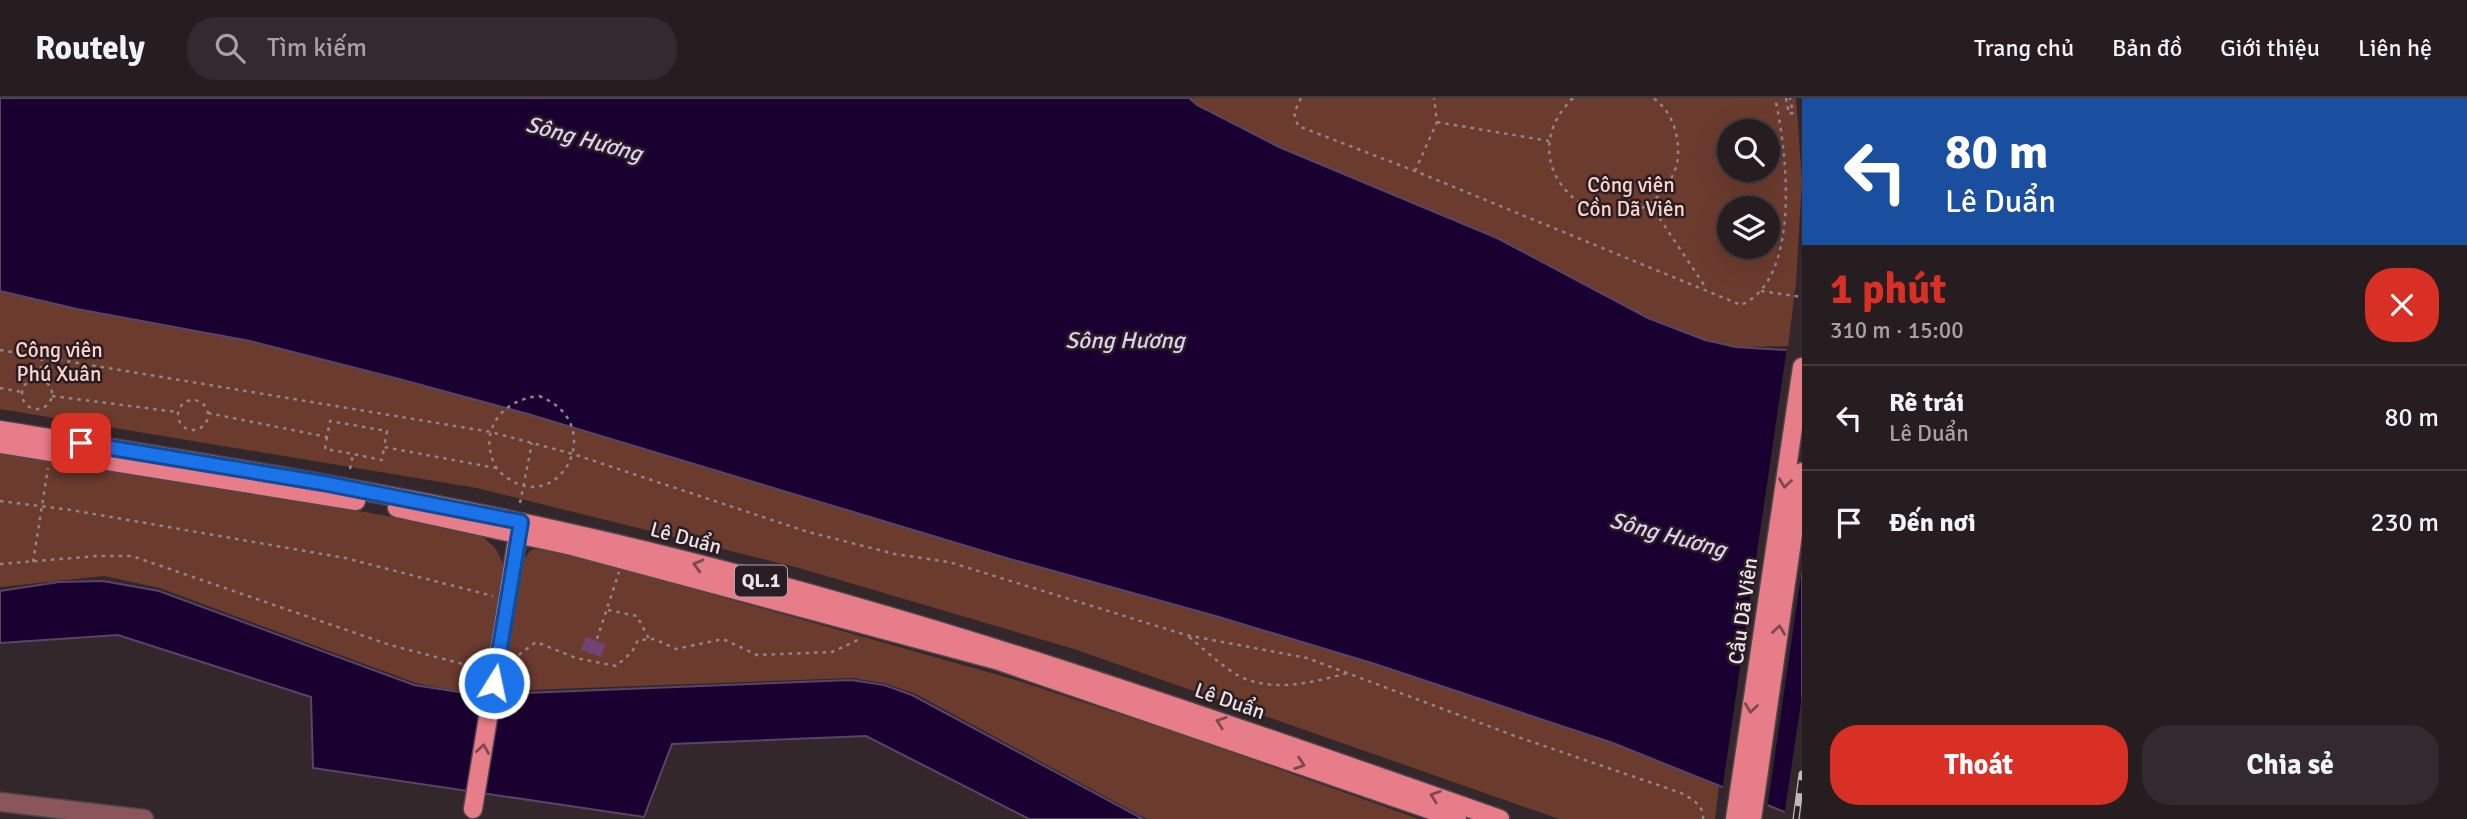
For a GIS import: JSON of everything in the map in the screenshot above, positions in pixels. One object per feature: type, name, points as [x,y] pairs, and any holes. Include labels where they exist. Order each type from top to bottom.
[{"type":"main road","name":"Cầu Dã Viên","points":[[1734,819],[1802,367]]},
{"type":"main road","name":"Lê Duẩn","points":[[0,430],[323,483],[520,520],[631,547],[977,641],[1118,686],[1500,819]]},
{"type":"main road","name":"Lê Duẩn","points":[[0,444],[323,495],[520,520],[572,546],[996,660],[1457,819]]},
{"type":"main road","name":"Cầu Dã Viên","points":[[1752,819],[1802,472]]},
{"type":"main road","points":[[473,809],[520,520]]},
{"type":"street","points":[[0,802],[144,819]]},
{"type":"path","points":[[1301,98],[1294,113],[1298,125],[1741,304],[1755,299],[1773,274],[1782,240],[1786,200],[1784,137],[1774,98]]},
{"type":"path","points":[[1415,171],[1437,122],[1434,98]]},
{"type":"path","points":[[1573,98],[1561,111],[1549,141],[1553,172],[1564,190],[1580,204],[1600,212],[1621,213],[1650,204],[1672,178],[1678,158],[1678,136],[1670,116],[1653,98]]},
{"type":"path","points":[[1660,103],[1666,98]]},
{"type":"path","points":[[1437,122],[1549,141]]},
{"type":"path","points":[[1650,204],[1706,288]]},
{"type":"path","points":[[1761,291],[1802,297]]},
{"type":"path","points":[[0,350],[491,432],[573,454],[807,531],[895,554],[949,562],[1186,635],[1307,658],[1515,736],[1681,793],[1695,800],[1703,813],[1703,819]]},
{"type":"path","points":[[40,379],[42,357]]},
{"type":"path","points":[[40,379],[48,384],[52,396],[46,407],[35,409],[24,402],[22,392],[30,380],[40,379]]},
{"type":"path","points":[[0,388],[22,392]]},
{"type":"path","points":[[52,396],[177,412]]},
{"type":"path","points":[[384,447],[496,468],[514,482],[524,486],[536,486],[552,481],[567,469],[574,445],[569,415],[555,402],[539,396],[525,397],[510,404],[491,432],[489,445],[496,468]]},
{"type":"path","points":[[196,400],[204,405],[208,414],[205,424],[192,430],[179,422],[177,412],[186,401],[196,400]]},
{"type":"path","points":[[33,419],[35,409]]},
{"type":"path","points":[[208,414],[327,437]]},
{"type":"path","points":[[330,421],[387,431],[382,460],[325,449],[327,437],[330,421]]},
{"type":"path","points":[[520,520],[532,443]]},
{"type":"path","points":[[350,469],[353,454]]},
{"type":"path","points":[[33,562],[48,467]]},
{"type":"path","points":[[0,501],[345,558],[493,596]]},
{"type":"path","points":[[0,564],[97,556],[132,556],[390,645],[484,669]]},
{"type":"path","points":[[597,639],[621,569]]},
{"type":"path","points":[[607,610],[637,615],[649,639]]},
{"type":"path","points":[[504,667],[536,642],[576,658],[616,666],[632,652],[638,640],[649,639],[676,649],[723,639],[757,655],[832,652],[867,635]]},
{"type":"path","points":[[1186,635],[1233,673],[1255,682],[1282,686],[1348,673]]},
{"type":"green space","name":"Công viên Cồn Dã Viên","points":[[1189,98],[1796,98],[1802,181],[1796,283],[1788,346],[1736,347],[1705,340],[1648,318],[1497,238],[1279,147],[1197,105]]},
{"type":"green space","name":"Công viên Phú Xuân","points":[[0,291],[77,309],[250,341],[528,414],[1003,557],[1375,664],[1613,743],[1719,786],[1715,819],[1559,819],[1074,649],[799,568],[477,488],[0,409]]},
{"type":"green space","points":[[0,452],[261,493],[479,533],[496,549],[505,568],[489,686],[463,691],[416,683],[160,588],[104,576],[0,587]]},
{"type":"green space","points":[[548,548],[1016,680],[1186,736],[1419,819],[1147,819],[914,693],[884,683],[852,678],[503,691],[498,687],[521,563],[531,550]]},
{"type":"water","name":"Sông Hương","points":[[0,98],[1189,98],[1197,105],[1279,147],[1497,238],[1648,318],[1705,340],[1736,347],[1802,351],[1802,819],[1613,743],[1375,664],[1003,557],[528,414],[250,341],[77,309],[0,291]]},
{"type":"water","points":[[103,581],[159,591],[414,685],[459,692],[525,693],[851,680],[884,685],[912,695],[1143,819],[1029,819],[866,736],[672,744],[644,817],[313,768],[311,697],[118,635],[0,643],[0,591],[59,582]]},
{"type":"pier","points":[[1787,347],[1802,347],[1802,569],[1767,810],[1722,791]]},
{"type":"pier","points":[[1802,695],[1802,819],[1788,819],[1784,817]]},
{"type":"building","points":[[586,637],[606,644],[601,657],[581,650]]},
{"type":"railway","points":[[1796,819],[1802,774]]},
{"type":"route","points":[[81,443],[323,483],[456,507],[521,522],[494,683]]}]
